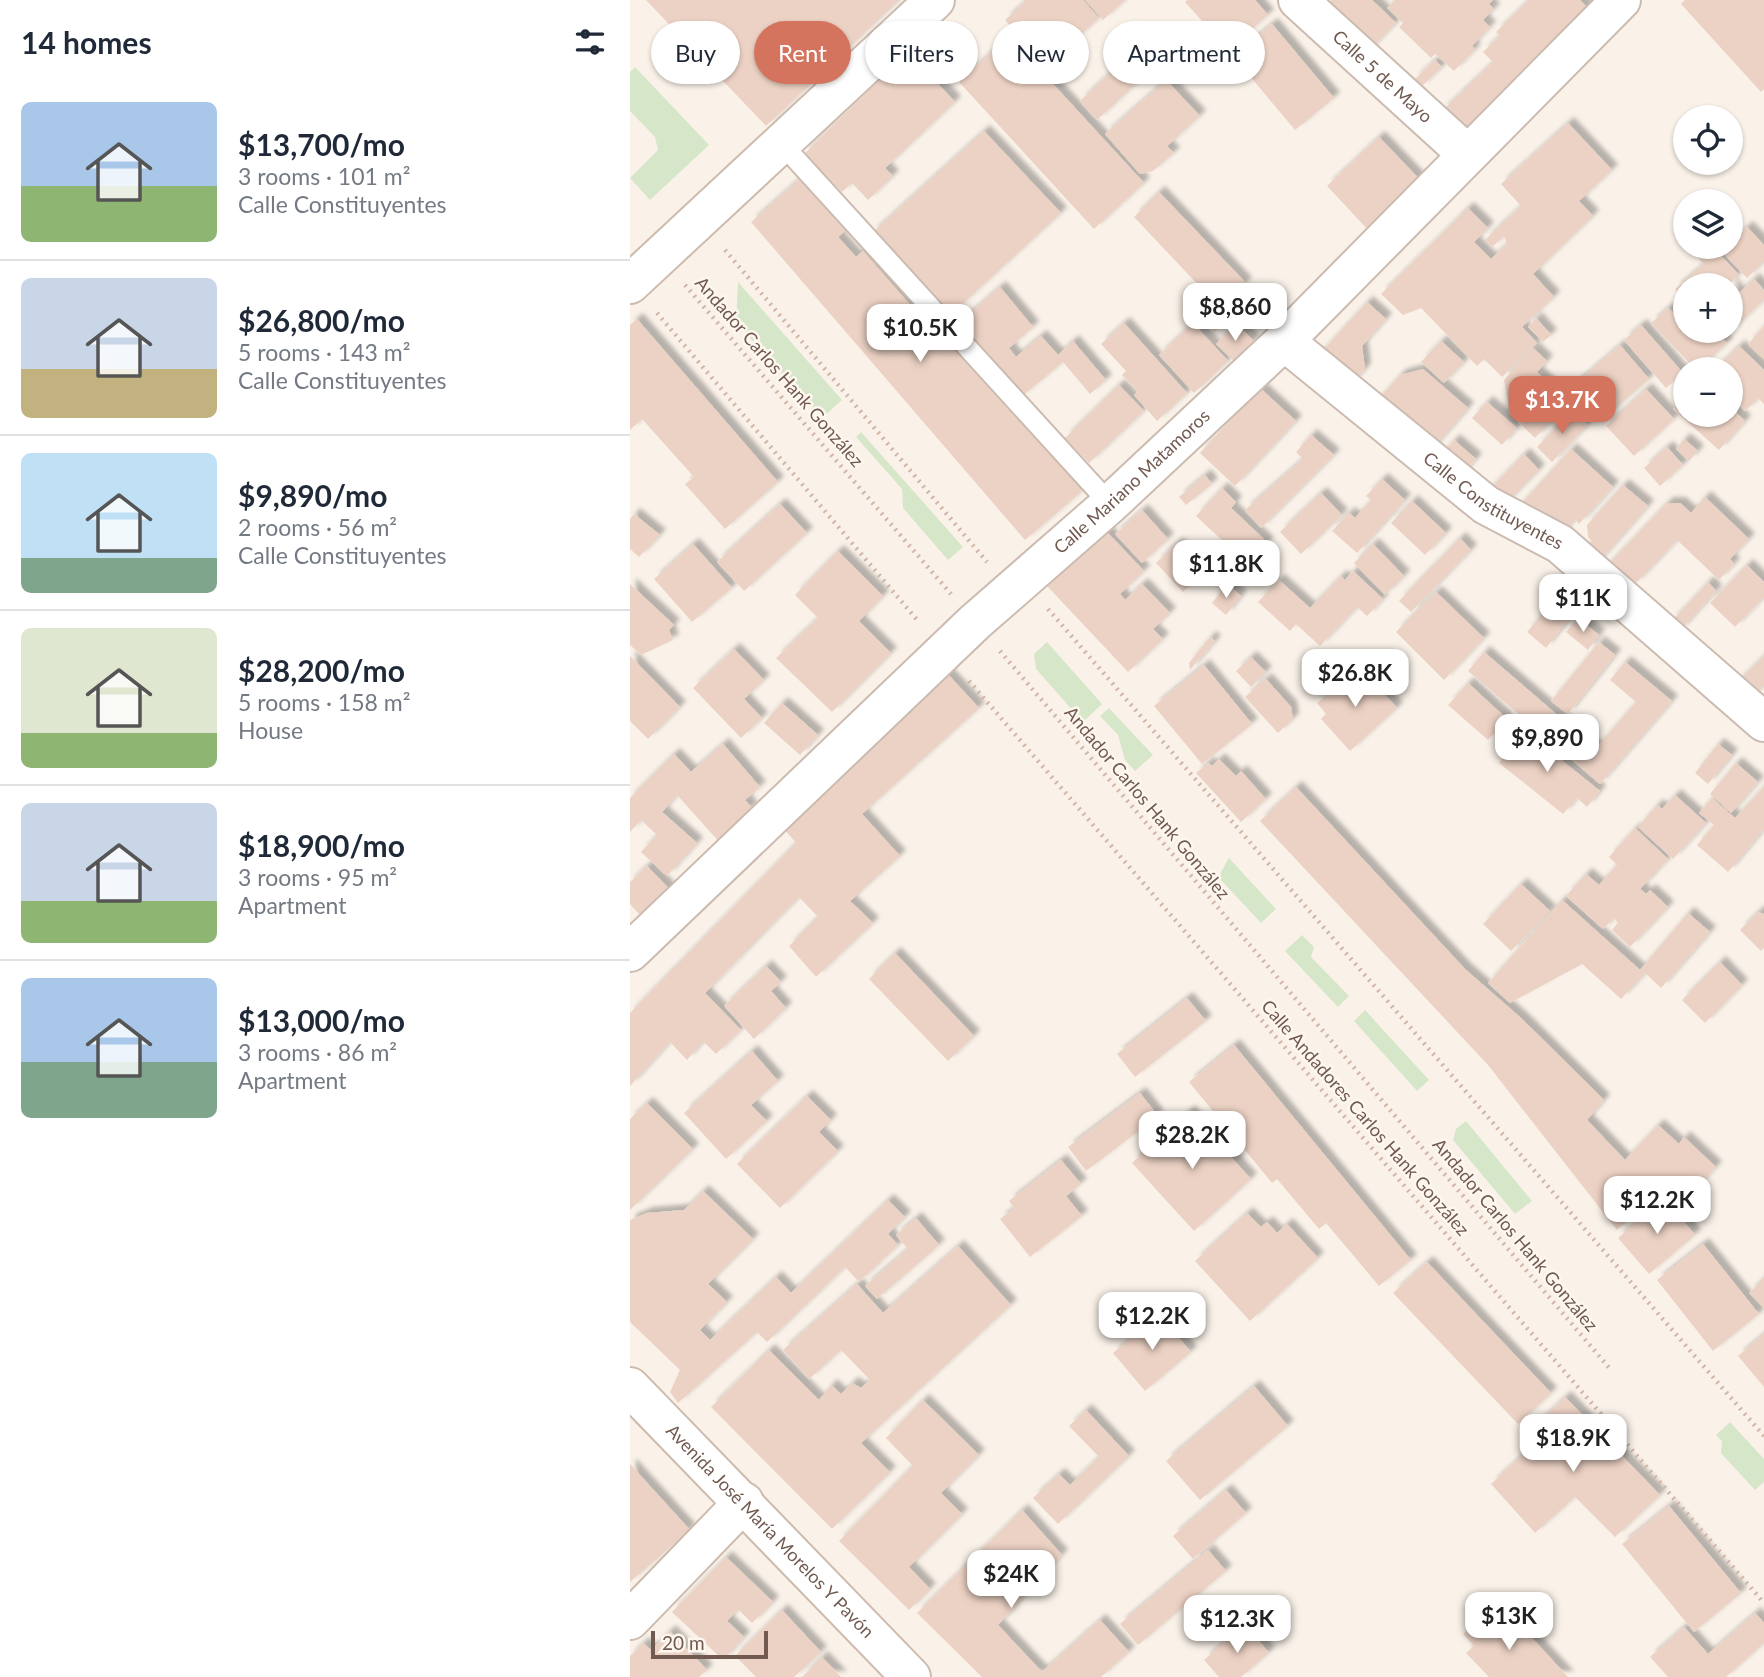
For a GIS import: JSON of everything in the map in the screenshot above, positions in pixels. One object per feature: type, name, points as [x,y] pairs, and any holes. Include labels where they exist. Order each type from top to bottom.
[{"type":"street","points":[[631,283],[935,0]]},
{"type":"street","name":"Calle 5 de Mayo","points":[[1298,0],[1467,154]]},
{"type":"street","name":"Calle Mariano Matamoros","points":[[630,952],[975,622],[1110,504],[1284,341],[1621,0]]},
{"type":"street","name":"Calle Constituyentes","points":[[1284,341],[1486,505],[1560,544],[1764,722]]},
{"type":"street","name":"Avenida José María Morelos Y Pavón","points":[[630,1387],[911,1677]]},
{"type":"street","points":[[630,1620],[744,1502]]},
{"type":"lane","points":[[782,144],[1110,504]]},
{"type":"path","name":"Andador Carlos Hank González","points":[[699,220],[1764,1436]]},
{"type":"path","name":"Andador Carlos Hank González","points":[[660,256],[1611,1370]]},
{"type":"path","points":[[631,283],[944,652]]},
{"type":"path","name":"Calle Andadores Carlos Hank González","points":[[944,652],[1764,1603]]},
{"type":"green space","points":[[635,67],[709,145],[650,200],[630,178],[658,150],[655,137],[630,111],[630,72]]},
{"type":"green space","points":[[738,282],[842,400],[822,418],[736,322]]},
{"type":"green space","points":[[861,432],[963,547],[948,560],[903,508],[902,489],[856,437]]},
{"type":"green space","points":[[1047,642],[1102,704],[1083,722],[1036,669],[1034,654]]},
{"type":"green space","points":[[1109,708],[1153,755],[1135,771],[1125,760],[1118,735],[1100,716]]},
{"type":"green space","points":[[1229,858],[1276,909],[1261,923],[1220,879]]},
{"type":"green space","points":[[1302,935],[1314,947],[1311,957],[1349,996],[1338,1007],[1285,951]]},
{"type":"green space","points":[[1365,1010],[1429,1080],[1417,1091],[1354,1021]]},
{"type":"green space","points":[[1466,1121],[1532,1201],[1515,1214],[1453,1140],[1456,1129]]},
{"type":"green space","points":[[1730,1422],[1764,1459],[1764,1482],[1755,1490],[1721,1453],[1722,1441],[1716,1435]]},
{"type":"building","points":[[646,0],[899,0],[877,21],[865,21],[865,32],[851,45],[851,21],[754,21],[754,84],[810,84],[766,126],[726,84],[740,84],[740,21],[666,21]]},
{"type":"building","points":[[1027,0],[1083,0],[1099,18],[1089,27],[1089,21],[1005,20]]},
{"type":"building","points":[[1085,0],[1125,0],[1103,20]]},
{"type":"building","points":[[1255,0],[1268,15],[1261,21],[1202,21],[1185,2]]},
{"type":"building","points":[[1333,0],[1372,0],[1396,23],[1368,52],[1324,9]]},
{"type":"building","points":[[1395,0],[1493,0],[1489,4],[1494,9],[1483,20],[1490,27],[1472,46],[1475,49],[1454,71],[1435,54],[1431,58],[1399,27],[1403,23],[1387,8]]},
{"type":"building","points":[[1529,0],[1580,0],[1593,14],[1467,137],[1442,111],[1493,62],[1483,52],[1500,36],[1496,32]]},
{"type":"building","points":[[1685,0],[1764,0],[1764,89],[1761,92],[1681,4]]},
{"type":"building","points":[[1272,24],[1334,98],[1295,130],[1256,84],[1265,84],[1265,30]]},
{"type":"building","points":[[992,52],[992,84],[1053,84],[1144,183],[1094,229],[961,84],[978,84],[978,65]]},
{"type":"building","points":[[1435,60],[1442,67],[1421,87],[1414,80]]},
{"type":"building","points":[[1103,80],[1103,84],[1136,84],[1097,120],[1080,101]]},
{"type":"building","points":[[875,84],[938,84],[955,102],[885,168],[893,176],[868,200],[852,183],[842,192],[804,154]]},
{"type":"building","points":[[1161,84],[1170,84],[1200,116],[1167,146],[1174,153],[1153,171],[1140,174],[1105,134]]},
{"type":"building","points":[[1568,123],[1612,170],[1579,201],[1593,216],[1533,274],[1554,297],[1522,327],[1537,343],[1502,377],[1484,359],[1477,366],[1421,308],[1403,315],[1381,294],[1468,208],[1488,228],[1474,242],[1491,259],[1507,244],[1504,236],[1492,247],[1485,240],[1521,206],[1501,184]]},
{"type":"building","points":[[984,131],[1061,213],[949,316],[872,233]]},
{"type":"building","points":[[1379,137],[1423,183],[1370,232],[1327,186]]},
{"type":"building","points":[[801,178],[846,230],[838,237],[856,257],[863,251],[940,339],[947,333],[1082,491],[1025,540],[751,222]]},
{"type":"building","points":[[1159,192],[1246,283],[1220,308],[1134,217]]},
{"type":"building","points":[[1747,227],[1764,245],[1764,262],[1747,278],[1729,259],[1743,259],[1743,231]]},
{"type":"building","points":[[1699,259],[1724,259],[1737,273],[1694,273],[1704,264]]},
{"type":"building","points":[[1754,279],[1764,290],[1764,300],[1743,320],[1743,289]]},
{"type":"building","points":[[1000,287],[1033,327],[1009,348],[1016,357],[1041,336],[1058,355],[1073,341],[1106,380],[1090,394],[1063,362],[1021,397],[958,324]]},
{"type":"building","points":[[1204,297],[1226,321],[1215,332],[1191,309]]},
{"type":"building","points":[[1367,302],[1386,319],[1362,346],[1365,369],[1347,389],[1315,359]]},
{"type":"building","points":[[1668,308],[1673,312],[1673,343],[1727,343],[1712,357],[1684,357],[1651,323]]},
{"type":"building","points":[[1536,318],[1551,335],[1543,342],[1528,327]]},
{"type":"building","points":[[637,319],[778,482],[725,529],[685,484],[694,477],[642,419],[630,430],[630,325]]},
{"type":"building","points":[[1124,323],[1187,393],[1157,421],[1134,395],[1138,391],[1122,375],[1126,371],[1101,344]]},
{"type":"building","points":[[1193,323],[1228,361],[1194,393],[1159,355]]},
{"type":"building","points":[[1237,324],[1254,341],[1234,361],[1216,344]]},
{"type":"building","points":[[1641,325],[1673,362],[1673,382],[1666,388],[1624,340]]},
{"type":"building","points":[[1764,326],[1764,359],[1748,344]]},
{"type":"building","points":[[1441,341],[1464,362],[1444,383],[1421,362]]},
{"type":"building","points":[[1620,345],[1649,379],[1604,418],[1575,384]]},
{"type":"building","points":[[1739,346],[1764,370],[1764,404],[1758,398],[1745,411],[1743,409],[1743,357],[1728,357]]},
{"type":"building","points":[[1533,348],[1547,361],[1537,372],[1569,403],[1535,438],[1510,414],[1504,380]]},
{"type":"building","points":[[1423,369],[1468,408],[1430,452],[1375,403],[1400,375]]},
{"type":"building","points":[[1119,385],[1144,411],[1089,463],[1065,438]]},
{"type":"building","points":[[1260,388],[1296,421],[1235,486],[1200,453]]},
{"type":"building","points":[[1646,389],[1673,418],[1634,456],[1606,426]]},
{"type":"building","points":[[1487,402],[1517,428],[1502,445],[1472,418]]},
{"type":"building","points":[[1573,410],[1588,425],[1552,462],[1537,447]]},
{"type":"building","points":[[1693,427],[1740,427],[1719,450]]},
{"type":"building","points":[[1311,435],[1334,455],[1261,528],[1245,510],[1303,459],[1296,452]]},
{"type":"building","points":[[1684,439],[1698,451],[1689,461],[1676,449]]},
{"type":"building","points":[[1454,440],[1476,459],[1461,476],[1439,457]]},
{"type":"building","points":[[1667,447],[1683,465],[1660,486],[1644,468]]},
{"type":"building","points":[[1571,449],[1613,487],[1579,524],[1575,519],[1561,535],[1513,513]]},
{"type":"building","points":[[1524,454],[1539,470],[1503,506],[1486,493]]},
{"type":"building","points":[[1205,475],[1212,484],[1186,505],[1179,497]]},
{"type":"building","points":[[1382,479],[1405,500],[1357,553],[1332,531],[1349,513],[1355,518],[1371,500],[1366,496]]},
{"type":"building","points":[[1623,485],[1648,506],[1594,567],[1580,555],[1592,541],[1588,537],[1587,525]]},
{"type":"building","points":[[1222,488],[1236,502],[1231,508],[1268,543],[1256,556],[1263,562],[1255,571],[1196,516]]},
{"type":"building","points":[[1321,493],[1342,515],[1301,554],[1280,532]]},
{"type":"building","points":[[1705,497],[1749,539],[1730,559],[1734,564],[1719,580],[1677,540],[1637,582],[1621,588],[1603,570],[1667,503],[1680,503],[1691,513]]},
{"type":"building","points":[[1412,501],[1446,533],[1425,555],[1391,523]]},
{"type":"building","points":[[780,504],[807,533],[744,591],[717,562]]},
{"type":"building","points":[[1142,510],[1168,539],[1142,563],[1115,534]]},
{"type":"building","points":[[634,514],[660,535],[639,557],[630,549],[630,519]]},
{"type":"building","points":[[1106,531],[1144,571],[1120,594],[1125,600],[1142,584],[1170,613],[1153,629],[1163,639],[1128,672],[1047,586]]},
{"type":"building","points":[[1460,538],[1471,550],[1411,612],[1399,601]]},
{"type":"building","points":[[1177,543],[1204,572],[1183,592],[1156,563]]},
{"type":"building","points":[[693,544],[732,588],[692,622],[654,579]]},
{"type":"building","points":[[1373,544],[1404,576],[1385,595],[1354,563]]},
{"type":"building","points":[[838,551],[883,596],[859,621],[891,653],[832,712],[776,658],[818,618],[795,595]]},
{"type":"building","points":[[1747,565],[1764,582],[1764,597],[1735,627],[1710,603]]},
{"type":"building","points":[[1353,571],[1383,599],[1367,616],[1357,607],[1320,646],[1296,624],[1290,631],[1258,602],[1279,580],[1310,608],[1341,576],[1345,580]]},
{"type":"building","points":[[1708,582],[1716,591],[1680,631],[1671,622]]},
{"type":"building","points":[[630,584],[674,625],[669,630],[673,640],[641,655],[630,645]]},
{"type":"building","points":[[1227,584],[1241,596],[1226,615],[1212,603]]},
{"type":"building","points":[[1436,592],[1484,638],[1444,680],[1396,632]]},
{"type":"building","points":[[1554,600],[1572,615],[1546,648],[1527,632]]},
{"type":"building","points":[[1578,618],[1599,635],[1588,650],[1566,632]]},
{"type":"building","points":[[1210,637],[1215,641],[1190,670],[1189,663]]},
{"type":"building","points":[[1599,642],[1615,655],[1568,714],[1551,701]]},
{"type":"building","points":[[734,649],[764,680],[744,699],[762,718],[741,738],[693,688]]},
{"type":"building","points":[[1484,652],[1596,748],[1636,702],[1610,680],[1625,662],[1672,701],[1600,784],[1468,671]]},
{"type":"building","points":[[630,656],[680,707],[648,739],[630,721]]},
{"type":"building","points":[[1764,656],[1764,686],[1749,700],[1734,686]]},
{"type":"building","points":[[1251,657],[1266,672],[1251,687],[1236,671]]},
{"type":"building","points":[[1204,665],[1252,724],[1202,764],[1154,706]]},
{"type":"building","points":[[1360,668],[1397,708],[1350,751],[1321,719],[1326,714],[1317,703]]},
{"type":"building","points":[[943,669],[979,708],[862,814],[900,856],[850,901],[873,923],[816,977],[789,946],[818,917],[799,897],[705,993],[741,1030],[716,1054],[703,1041],[687,1060],[670,1042],[630,1086],[630,1013],[796,843],[777,821]]},
{"type":"building","points":[[1266,679],[1291,707],[1293,719],[1278,733],[1245,697]]},
{"type":"building","points":[[1468,683],[1507,719],[1488,740],[1448,705]]},
{"type":"building","points":[[782,703],[818,735],[800,755],[764,723]]},
{"type":"building","points":[[1525,731],[1600,791],[1587,807],[1577,798],[1563,814],[1499,763]]},
{"type":"building","points":[[723,744],[760,787],[745,800],[752,808],[736,822],[740,827],[721,844],[677,795],[662,812],[697,843],[667,876],[641,852],[657,835],[641,820],[630,832],[630,798],[674,754],[691,772]]},
{"type":"building","points":[[1718,744],[1732,755],[1708,784],[1695,773]]},
{"type":"building","points":[[1219,759],[1236,776],[1241,771],[1266,799],[1241,822],[1196,773],[1208,763],[1212,766]]},
{"type":"building","points":[[1736,763],[1758,782],[1731,813],[1710,794]]},
{"type":"building","points":[[1296,787],[1465,969],[1522,1019],[1604,1100],[1587,1120],[1625,1160],[1658,1125],[1679,1144],[1684,1137],[1716,1167],[1677,1209],[1654,1188],[1659,1194],[1617,1230],[1488,1065],[1260,821]]},
{"type":"building","points":[[1764,787],[1764,829],[1728,872],[1697,845],[1714,825],[1699,813],[1712,798],[1735,818]]},
{"type":"building","points":[[1675,795],[1706,823],[1673,859],[1638,827],[1657,805],[1662,809]]},
{"type":"building","points":[[1635,828],[1668,859],[1640,889],[1646,894],[1650,890],[1668,907],[1630,947],[1612,930],[1618,923],[1614,918],[1603,929],[1566,896],[1586,874],[1599,885],[1617,865],[1609,857]]},
{"type":"building","points":[[647,866],[676,896],[647,923],[630,904],[630,882]]},
{"type":"building","points":[[1521,884],[1550,911],[1511,951],[1483,924]]},
{"type":"building","points":[[1562,900],[1640,970],[1688,913],[1710,932],[1661,988],[1645,973],[1621,999],[1582,964],[1510,1003],[1488,983]]},
{"type":"building","points":[[1758,912],[1764,914],[1764,948],[1761,951],[1740,930]]},
{"type":"building","points":[[895,953],[974,1036],[948,1061],[869,979]]},
{"type":"building","points":[[1720,962],[1742,985],[1705,1023],[1682,1000]]},
{"type":"building","points":[[766,966],[781,982],[771,991],[786,1008],[754,1039],[724,1006]]},
{"type":"building","points":[[1187,998],[1206,1021],[1135,1077],[1117,1054]]},
{"type":"building","points":[[1234,1045],[1411,1260],[1379,1286],[1326,1223],[1319,1229],[1277,1179],[1272,1183],[1189,1082]]},
{"type":"building","points":[[752,1051],[778,1081],[751,1105],[767,1121],[726,1159],[684,1113]]},
{"type":"building","points":[[1140,1093],[1158,1116],[1086,1171],[1068,1147]]},
{"type":"building","points":[[807,1096],[831,1120],[819,1132],[838,1151],[780,1208],[737,1164]]},
{"type":"building","points":[[647,1103],[693,1149],[630,1210],[630,1119]]},
{"type":"building","points":[[1189,1111],[1251,1179],[1194,1231],[1132,1163]]},
{"type":"building","points":[[1061,1160],[1081,1184],[1066,1196],[1082,1216],[1030,1257],[1000,1219],[1014,1208],[1009,1201]]},
{"type":"building","points":[[703,1191],[753,1239],[708,1284],[727,1302],[700,1330],[710,1340],[776,1277],[791,1293],[888,1200],[905,1217],[888,1234],[898,1245],[859,1282],[845,1267],[767,1342],[757,1332],[678,1403],[670,1392],[680,1370],[630,1322],[630,1220],[647,1213],[684,1210]]},
{"type":"building","points":[[1665,1198],[1695,1235],[1649,1274],[1618,1238]]},
{"type":"building","points":[[1247,1213],[1261,1227],[1267,1222],[1277,1233],[1287,1224],[1318,1258],[1250,1321],[1195,1261]]},
{"type":"building","points":[[916,1218],[939,1245],[877,1299],[865,1286],[908,1249],[896,1235]]},
{"type":"building","points":[[1703,1244],[1759,1314],[1713,1351],[1657,1280]]},
{"type":"building","points":[[958,1246],[1011,1305],[861,1443],[890,1472],[832,1529],[711,1407],[769,1350],[819,1400],[831,1385],[841,1394],[852,1383],[861,1388],[870,1380],[841,1350],[809,1379],[783,1350],[857,1284],[883,1313]]},
{"type":"building","points":[[1427,1262],[1551,1393],[1518,1424],[1393,1293]]},
{"type":"building","points":[[1764,1278],[1764,1308],[1749,1293]]},
{"type":"building","points":[[1158,1314],[1191,1352],[1145,1391],[1113,1353]]},
{"type":"building","points":[[1764,1334],[1764,1387],[1738,1356]]},
{"type":"building","points":[[1254,1386],[1288,1426],[1200,1500],[1166,1461]]},
{"type":"building","points":[[1565,1397],[1660,1495],[1615,1537],[1575,1497],[1535,1533],[1491,1484],[1529,1449],[1520,1440]]},
{"type":"building","points":[[923,1400],[979,1455],[941,1493],[962,1514],[909,1567],[930,1589],[909,1610],[839,1541],[913,1466],[886,1438]]},
{"type":"building","points":[[1086,1410],[1129,1456],[1058,1524],[1033,1498],[1059,1474],[1070,1485],[1099,1457],[1069,1426]]},
{"type":"building","points":[[630,1464],[690,1530],[630,1582]]},
{"type":"building","points":[[1226,1490],[1246,1513],[1193,1559],[1173,1536]]},
{"type":"building","points":[[1669,1506],[1741,1593],[1694,1632],[1622,1544]]},
{"type":"building","points":[[1022,1510],[1062,1555],[998,1625],[1042,1672],[1100,1620],[1129,1652],[1101,1677],[982,1677],[917,1613]]},
{"type":"building","points":[[1208,1550],[1226,1571],[1138,1645],[1120,1624]]},
{"type":"building","points":[[726,1557],[773,1602],[752,1623],[738,1609],[727,1621],[744,1637],[723,1660],[672,1612]]},
{"type":"building","points":[[782,1610],[821,1652],[794,1677],[756,1677],[735,1656]]},
{"type":"building","points":[[1486,1613],[1504,1631],[1520,1625],[1568,1677],[1489,1677],[1466,1653],[1474,1646],[1463,1634]]},
{"type":"building","points":[[1755,1613],[1764,1623],[1764,1643],[1726,1677],[1668,1677],[1650,1657],[1684,1627],[1708,1654]]},
{"type":"building","points":[[1245,1624],[1269,1653],[1241,1677],[1219,1677],[1204,1660]]},
{"type":"building","points":[[670,1631],[707,1670],[699,1677],[630,1677],[630,1656],[643,1643],[651,1650]]},
{"type":"building","points":[[822,1657],[841,1677],[802,1677]]}]
